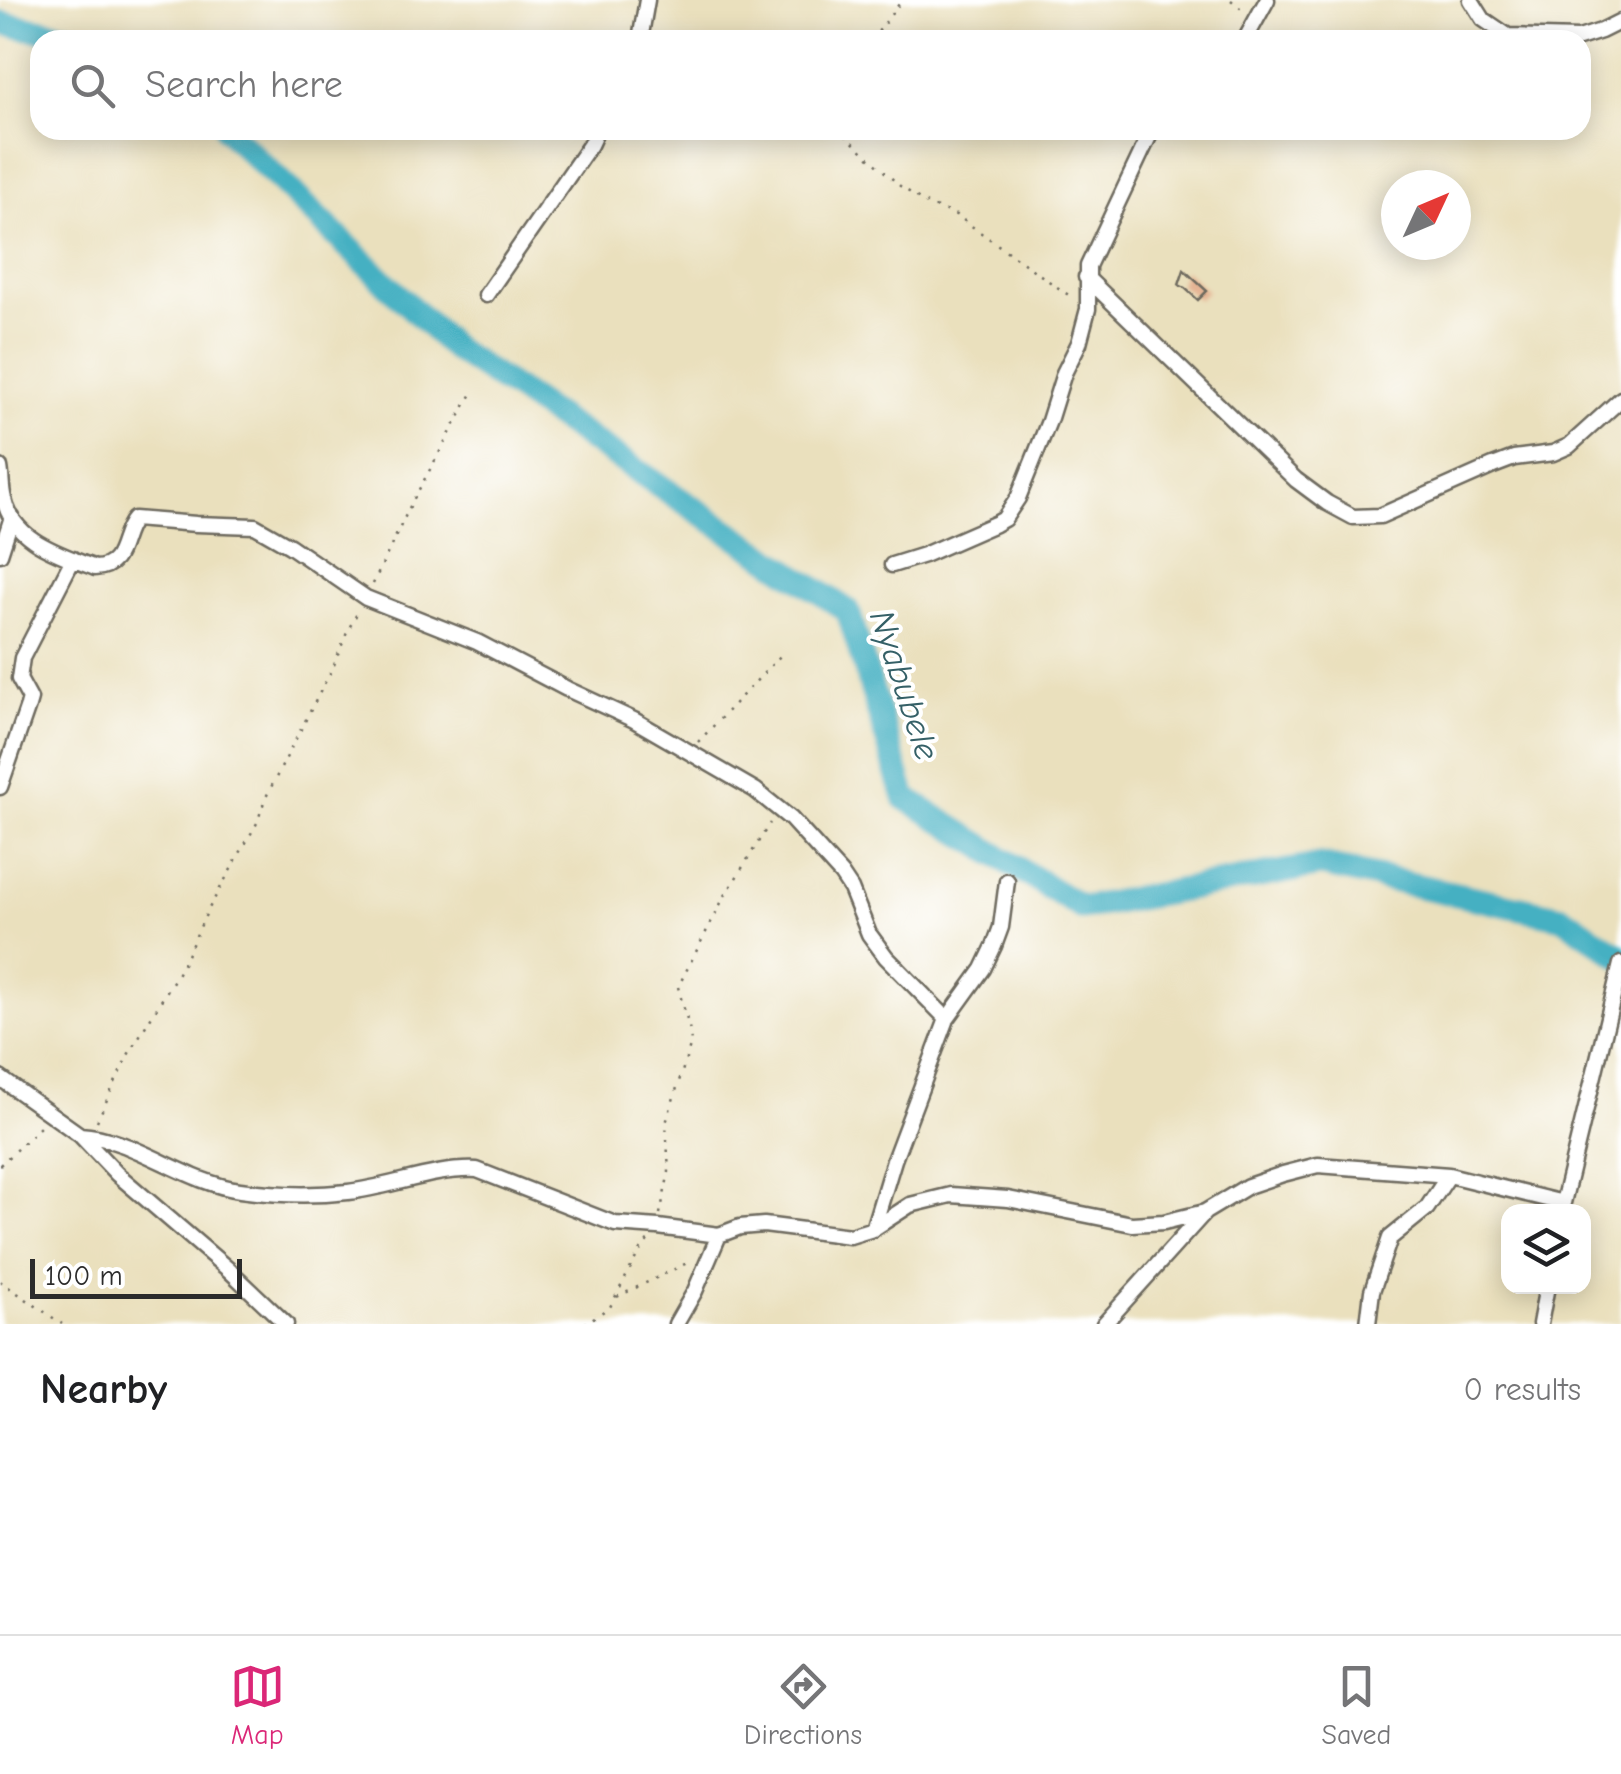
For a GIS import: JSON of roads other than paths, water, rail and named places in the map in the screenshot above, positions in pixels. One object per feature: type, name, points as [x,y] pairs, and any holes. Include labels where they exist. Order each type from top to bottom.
[{"type":"street","points":[[642,30],[647,0]]},
{"type":"street","points":[[1250,30],[1267,0]]},
{"type":"street","points":[[1471,0],[1483,19],[1499,30]]},
{"type":"street","points":[[1591,35],[1621,20]]},
{"type":"street","points":[[486,296],[592,140]]},
{"type":"street","points":[[892,565],[995,524],[1014,507],[1079,343],[1088,309],[1088,266],[1147,140]]},
{"type":"street","points":[[1086,277],[1296,480],[1327,504],[1353,517],[1380,516],[1514,458],[1553,454],[1569,446],[1621,399]]},
{"type":"street","points":[[0,467],[4,501],[32,542],[94,568],[107,566],[120,553],[134,519],[255,526],[366,598],[477,642],[690,750],[755,790],[792,819],[842,874],[869,934],[886,958],[947,1019]]},
{"type":"street","points":[[0,554],[12,517]]},
{"type":"street","points":[[0,787],[30,698],[19,679],[22,658],[73,559]]},
{"type":"street","points":[[873,1229],[894,1160],[947,1019],[983,969],[994,946],[1007,881]]},
{"type":"street","points":[[1563,1204],[1621,964]]},
{"type":"street","points":[[0,1078],[86,1135],[235,1190],[281,1194],[350,1192],[462,1169],[477,1170],[615,1224],[658,1227],[716,1241]]},
{"type":"street","points":[[86,1135],[117,1174],[286,1324]]},
{"type":"street","points":[[676,1324],[716,1241],[740,1228],[764,1225],[850,1236],[873,1229],[910,1205],[951,1194],[1008,1198],[1132,1224],[1164,1222],[1204,1212],[1248,1186],[1318,1165],[1449,1175],[1548,1204]]},
{"type":"street","points":[[1368,1324],[1372,1291],[1390,1238],[1427,1208],[1449,1175]]},
{"type":"street","points":[[1104,1324],[1204,1212]]},
{"type":"street","points":[[1540,1324],[1546,1294]]},
{"type":"waterway","name":"Nyabubele","points":[[0,23],[39,30]]},
{"type":"waterway","name":"Nyabubele","points":[[237,140],[453,348],[848,611],[905,798],[1082,908],[1321,865],[1563,917],[1621,957]]}]
